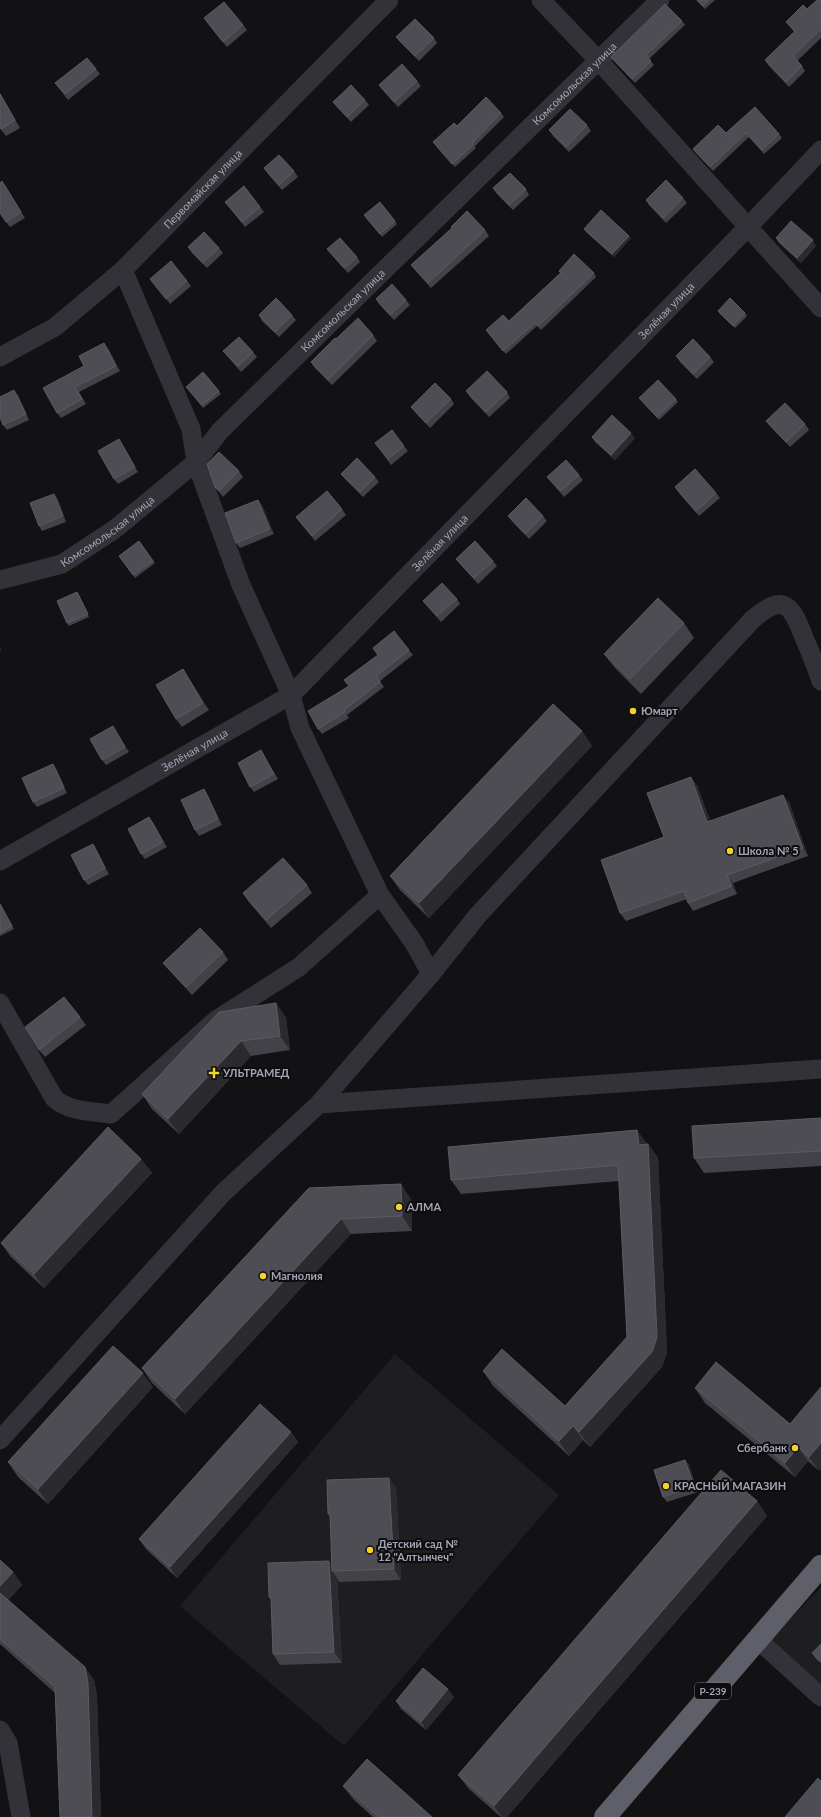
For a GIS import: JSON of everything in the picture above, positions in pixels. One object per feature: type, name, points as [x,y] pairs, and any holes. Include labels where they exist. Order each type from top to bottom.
[{"type":"highway","name":"Р-239","points":[[605,1817],[821,1566]]},
{"type":"street","name":"Первомайская улица","points":[[0,357],[55,327],[123,270],[389,0]]},
{"type":"street","points":[[541,0],[598,60],[749,226],[821,308]]},
{"type":"street","name":"Комсомольская улица","points":[[0,580],[62,564],[115,529],[196,462],[220,431],[660,0]]},
{"type":"street","name":"Зелёная улица","points":[[0,861],[291,695],[749,226],[821,150]]},
{"type":"street","points":[[123,270],[191,429],[196,462],[241,585],[291,695],[300,728],[380,895],[414,942],[432,974]]},
{"type":"street","points":[[0,1440],[223,1193],[319,1104],[432,974],[478,915],[752,620],[765,609],[777,605],[786,606],[796,614],[820,674]]},
{"type":"street","points":[[0,1003],[54,1098],[61,1104],[73,1109],[110,1114],[216,1020],[299,967],[380,895]]},
{"type":"street","points":[[319,1104],[821,1069]]},
{"type":"street","points":[[757,1639],[821,1697]]},
{"type":"street","points":[[0,1730],[8,1743],[21,1817]]},
{"type":"shaded area","name":"Детский сад № 12 \"Алтынчеч\"","points":[[395,1354],[559,1495],[344,1746],[180,1606]]},
{"type":"shaded area","points":[[821,1587],[821,1689],[767,1643]]},
{"type":"building","points":[[697,0],[708,0],[703,6]]},
{"type":"building","points":[[817,0],[821,0],[821,29],[793,56],[802,66],[786,82],[765,60],[795,31],[786,22],[803,5],[807,9]]},
{"type":"building","points":[[224,2],[243,25],[223,42],[204,18]]},
{"type":"building","points":[[665,4],[682,21],[646,55],[651,61],[632,79],[611,57]]},
{"type":"building","points":[[415,19],[434,38],[415,56],[396,37]]},
{"type":"building","points":[[87,58],[96,69],[65,94],[55,83]]},
{"type":"building","points":[[402,64],[417,81],[394,102],[379,85]]},
{"type":"building","points":[[351,85],[365,100],[347,117],[333,102]]},
{"type":"building","points":[[0,94],[15,120],[1,129],[0,128]]},
{"type":"building","points":[[486,97],[501,113],[472,143],[473,145],[452,164],[433,142],[454,123],[457,126]]},
{"type":"building","points":[[755,107],[779,134],[762,150],[746,133],[710,167],[693,149],[718,125],[726,133]]},
{"type":"building","points":[[570,109],[587,125],[566,147],[549,130]]},
{"type":"building","points":[[279,155],[294,171],[279,185],[264,168]]},
{"type":"building","points":[[510,173],[526,189],[509,205],[493,188]]},
{"type":"building","points":[[666,180],[683,198],[663,218],[646,200]]},
{"type":"building","points":[[2,181],[21,212],[6,222],[0,213],[0,183]]},
{"type":"building","points":[[244,186],[260,207],[242,222],[225,202]]},
{"type":"building","points":[[380,202],[395,221],[380,234],[364,215]]},
{"type":"building","points":[[601,210],[629,236],[612,254],[584,229]]},
{"type":"building","points":[[467,211],[485,230],[428,283],[411,265],[452,228],[451,227]]},
{"type":"building","points":[[791,221],[813,240],[797,258],[776,238]]},
{"type":"building","points":[[204,232],[219,248],[203,263],[188,247]]},
{"type":"building","points":[[340,238],[357,257],[344,268],[327,249]]},
{"type":"building","points":[[574,254],[594,273],[538,326],[535,323],[503,351],[486,330],[503,315],[509,321],[561,273],[559,271]]},
{"type":"building","points":[[171,261],[187,281],[166,299],[150,279]]},
{"type":"building","points":[[392,284],[406,300],[390,315],[376,299]]},
{"type":"building","points":[[276,298],[292,315],[275,332],[259,315]]},
{"type":"building","points":[[730,298],[745,313],[733,326],[718,311]]},
{"type":"building","points":[[358,318],[373,335],[328,380],[311,362]]},
{"type":"building","points":[[239,337],[253,352],[238,366],[223,351]]},
{"type":"building","points":[[693,339],[710,357],[693,374],[676,356]]},
{"type":"building","points":[[104,343],[116,366],[75,387],[82,399],[57,413],[43,388],[84,366],[79,356]]},
{"type":"building","points":[[487,371],[507,392],[486,412],[466,391]]},
{"type":"building","points":[[203,372],[219,391],[202,405],[186,387]]},
{"type":"building","points":[[658,380],[676,399],[657,417],[639,398]]},
{"type":"building","points":[[435,383],[451,399],[426,423],[411,407]]},
{"type":"building","points":[[14,390],[26,414],[3,425],[0,417],[0,397]]},
{"type":"building","points":[[785,403],[805,424],[786,442],[766,421]]},
{"type":"building","points":[[612,415],[631,433],[611,455],[592,437]]},
{"type":"building","points":[[392,430],[404,446],[388,459],[375,443]]},
{"type":"building","points":[[119,439],[135,467],[114,479],[98,451]]},
{"type":"building","points":[[219,452],[239,471],[219,491],[215,487],[207,464]]},
{"type":"building","points":[[357,458],[375,477],[360,492],[341,474]]},
{"type":"building","points":[[566,460],[579,475],[561,491],[547,477]]},
{"type":"building","points":[[695,469],[716,493],[696,511],[675,487]]},
{"type":"building","points":[[327,491],[342,509],[312,536],[296,517]]},
{"type":"building","points":[[54,494],[63,516],[39,526],[30,503]]},
{"type":"building","points":[[526,498],[543,516],[525,534],[508,516]]},
{"type":"building","points":[[258,500],[270,529],[236,543],[225,513]]},
{"type":"building","points":[[139,541],[153,561],[133,575],[119,556]]},
{"type":"building","points":[[475,541],[493,561],[474,578],[456,559]]},
{"type":"building","points":[[442,583],[457,599],[437,616],[423,601]]},
{"type":"building","points":[[77,592],[88,614],[67,623],[57,601]]},
{"type":"building","points":[[658,598],[684,623],[630,679],[604,654]]},
{"type":"building","points":[[394,631],[409,650],[376,676],[380,682],[344,710],[345,712],[318,729],[308,711],[349,686],[344,680],[378,655],[373,648]]},
{"type":"building","points":[[183,669],[203,703],[176,719],[156,685]]},
{"type":"building","points":[[553,704],[582,731],[419,903],[390,876]]},
{"type":"building","points":[[113,726],[125,747],[102,760],[90,739]]},
{"type":"building","points":[[261,750],[274,774],[250,787],[238,763]]},
{"type":"building","points":[[53,764],[64,788],[33,802],[22,778]]},
{"type":"building","name":"Школа № 5","points":[[691,777],[707,822],[783,795],[803,848],[727,875],[732,886],[688,903],[684,891],[620,913],[601,860],[664,837],[647,793]]},
{"type":"building","points":[[204,789],[218,819],[195,830],[181,800]]},
{"type":"building","points":[[149,817],[163,842],[141,854],[128,829]]},
{"type":"building","points":[[93,844],[105,868],[84,880],[71,855]]},
{"type":"building","points":[[283,858],[307,885],[266,920],[243,893]]},
{"type":"building","points":[[0,904],[12,926],[0,933]]},
{"type":"building","points":[[200,928],[223,952],[186,987],[163,963]]},
{"type":"building","points":[[64,997],[80,1017],[39,1050],[25,1027]]},
{"type":"building","points":[[276,1003],[280,1036],[241,1041],[168,1119],[142,1094],[219,1012]]},
{"type":"building","points":[[821,1118],[821,1151],[694,1158],[692,1126]]},
{"type":"building","points":[[108,1127],[141,1159],[34,1274],[1,1243]]},
{"type":"building","points":[[637,1130],[639,1145],[648,1144],[657,1337],[652,1352],[579,1432],[573,1426],[559,1441],[483,1371],[502,1349],[565,1406],[627,1337],[618,1165],[451,1180],[448,1147]]},
{"type":"building","points":[[401,1184],[402,1216],[341,1219],[175,1399],[142,1368],[309,1188]]},
{"type":"building","points":[[113,1346],[143,1373],[38,1489],[8,1462]]},
{"type":"building","points":[[716,1362],[790,1424],[821,1387],[821,1443],[809,1457],[798,1447],[785,1463],[695,1388]]},
{"type":"building","points":[[260,1404],[291,1432],[170,1567],[139,1539]]},
{"type":"building","points":[[685,1460],[694,1486],[663,1497],[654,1470]]},
{"type":"building","points":[[721,1470],[757,1501],[494,1806],[458,1775]]},
{"type":"building","points":[[389,1478],[394,1569],[332,1571],[327,1480]]},
{"type":"building","points":[[0,1560],[13,1572],[0,1586]]},
{"type":"building","points":[[329,1561],[334,1652],[273,1654],[268,1563]]},
{"type":"building","points":[[0,1593],[85,1667],[88,1683],[92,1817],[60,1817],[55,1687],[0,1639]]},
{"type":"building","points":[[821,1644],[821,1662],[812,1653]]},
{"type":"building","points":[[423,1668],[448,1689],[421,1722],[396,1701]]},
{"type":"building","points":[[367,1759],[432,1817],[379,1817],[343,1786]]},
{"type":"building","points":[[818,1778],[821,1781],[821,1817],[785,1817]]},
{"type":"place","name":"Юмарт","points":[[633,711]]},
{"type":"place","name":"Школа № 5","points":[[730,851]]},
{"type":"place","name":"УЛЬТРАМЕД","points":[[214,1073]]},
{"type":"place","name":"АЛМА","points":[[399,1207]]},
{"type":"place","name":"Магнолия","points":[[263,1276]]},
{"type":"place","name":"Сбербанк","points":[[795,1448]]},
{"type":"place","name":"КРАСНЫЙ МАГАЗИН","points":[[666,1486]]},
{"type":"place","name":"Детский сад № 12 \"Алтынчеч\"","points":[[370,1550]]}]
